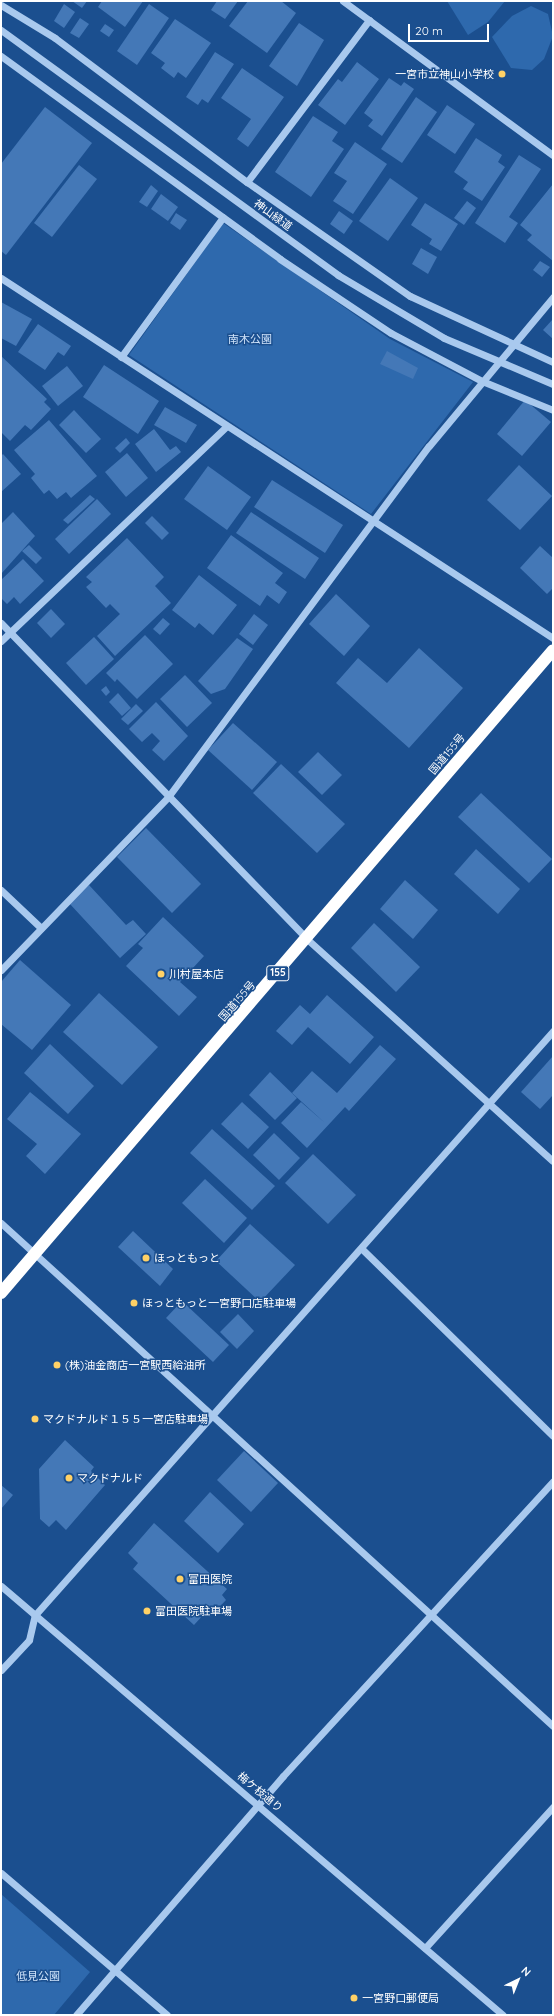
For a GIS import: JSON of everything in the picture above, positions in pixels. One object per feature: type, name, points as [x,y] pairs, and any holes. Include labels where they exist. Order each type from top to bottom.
[{"type":"highway","name":"国道155号","points":[[1,1293],[308,939],[553,650]]},
{"type":"street","points":[[343,1],[553,155]]},
{"type":"street","points":[[1,5],[55,38],[247,182],[410,296],[553,362]]},
{"type":"street","points":[[247,182],[369,20]]},
{"type":"street","name":"神山緑道","points":[[1,30],[338,275],[444,338],[553,384]]},
{"type":"street","points":[[1,56],[223,216],[391,333],[482,381],[553,410]]},
{"type":"street","points":[[121,357],[223,216]]},
{"type":"street","points":[[1,278],[226,428],[553,638]]},
{"type":"street","points":[[1,970],[168,797],[373,522],[482,381],[553,297]]},
{"type":"street","points":[[1,641],[226,428]]},
{"type":"street","points":[[1,623],[168,797],[308,939],[553,1161]]},
{"type":"street","points":[[1,890],[42,928]]},
{"type":"street","points":[[1,1670],[29,1640],[35,1615],[210,1414],[362,1249],[553,1031]]},
{"type":"street","points":[[1,1223],[36,1253],[210,1414],[432,1614],[553,1726]]},
{"type":"street","points":[[362,1249],[553,1436]]},
{"type":"street","points":[[76,2015],[258,1805],[553,1481]]},
{"type":"street","name":"梅ケ枝通り","points":[[1,1586],[503,2015]]},
{"type":"street","points":[[425,1948],[553,1807]]},
{"type":"street","points":[[1,1873],[167,2015]]},
{"type":"green space","points":[[447,1],[505,1],[488,22],[468,35]]},
{"type":"green space","points":[[531,6],[548,14],[553,36],[544,59],[532,70],[511,68],[492,37],[512,16]]},
{"type":"green space","name":"南木公園","points":[[223,223],[390,339],[473,382],[371,514],[129,355]]},
{"type":"green space","name":"低見公園","points":[[1,1894],[90,1972],[54,2015],[1,2015]]},
{"type":"building","points":[[72,1],[87,1],[82,8]]},
{"type":"building","points":[[102,1],[143,1],[125,27],[98,7]]},
{"type":"building","points":[[217,1],[238,1],[225,19],[211,10]]},
{"type":"building","points":[[248,1],[281,1],[296,13],[267,53],[229,26]]},
{"type":"building","points":[[64,4],[75,12],[64,28],[54,21]]},
{"type":"building","points":[[149,4],[169,18],[137,65],[117,51]]},
{"type":"building","points":[[80,18],[89,24],[79,38],[70,33]]},
{"type":"building","points":[[175,19],[211,43],[186,78],[178,72],[174,78],[161,68],[165,63],[151,53]]},
{"type":"building","points":[[299,23],[324,40],[297,86],[269,66]]},
{"type":"building","points":[[105,24],[114,30],[109,37],[100,31]]},
{"type":"building","points":[[215,52],[234,64],[208,103],[202,99],[198,105],[186,97]]},
{"type":"building","points":[[357,62],[379,79],[345,125],[318,105],[338,79],[342,82]]},
{"type":"building","points":[[242,68],[284,97],[248,147],[237,139],[251,119],[221,98]]},
{"type":"building","points":[[389,78],[401,86],[404,82],[414,89],[382,136],[368,126],[373,120],[364,113]]},
{"type":"building","points":[[416,97],[437,112],[402,163],[381,149]]},
{"type":"building","points":[[447,105],[475,124],[455,154],[427,135]]},
{"type":"building","points":[[45,107],[92,143],[6,255],[1,251],[1,164]]},
{"type":"building","points":[[313,116],[338,132],[332,141],[344,149],[311,197],[275,172]]},
{"type":"building","points":[[476,138],[502,155],[498,162],[505,167],[482,201],[463,189],[468,182],[454,172]]},
{"type":"building","points":[[355,142],[387,164],[353,214],[333,201],[347,181],[334,173]]},
{"type":"building","points":[[519,155],[541,169],[509,217],[518,223],[505,243],[475,223]]},
{"type":"building","points":[[79,165],[97,179],[52,237],[34,223]]},
{"type":"building","points":[[390,178],[418,198],[388,241],[359,221]]},
{"type":"building","points":[[553,184],[553,261],[527,240],[532,235],[520,225]]},
{"type":"building","points":[[151,185],[158,191],[147,207],[139,202]]},
{"type":"building","points":[[161,194],[178,207],[168,221],[151,209]]},
{"type":"building","points":[[467,201],[476,208],[464,225],[454,218]]},
{"type":"building","points":[[425,203],[458,224],[441,251],[429,244],[432,239],[411,225]]},
{"type":"building","points":[[339,211],[353,221],[344,234],[330,224]]},
{"type":"building","points":[[176,213],[187,220],[180,230],[170,223]]},
{"type":"building","points":[[421,248],[437,257],[428,274],[412,264]]},
{"type":"building","points":[[540,261],[550,267],[542,277],[533,270]]},
{"type":"building","points":[[1,302],[32,319],[16,346],[1,338]]},
{"type":"building","points":[[553,319],[553,339],[543,330]]},
{"type":"building","points":[[38,324],[71,346],[64,356],[58,352],[45,370],[18,352]]},
{"type":"building","points":[[387,351],[418,368],[413,379],[380,364]]},
{"type":"building","points":[[1,356],[47,399],[44,402],[51,409],[31,430],[25,425],[10,441],[1,432]]},
{"type":"building","points":[[104,365],[159,401],[138,434],[83,397]]},
{"type":"building","points":[[67,366],[83,386],[58,406],[42,386]]},
{"type":"building","points":[[525,400],[551,422],[522,456],[497,434]]},
{"type":"building","points":[[165,407],[197,425],[186,443],[154,425]]},
{"type":"building","points":[[74,410],[101,439],[86,453],[59,425]]},
{"type":"building","points":[[49,420],[97,476],[71,498],[66,492],[57,499],[49,490],[44,494],[31,478],[35,474],[14,450]]},
{"type":"building","points":[[154,429],[170,450],[176,446],[181,452],[156,472],[135,444]]},
{"type":"building","points":[[126,438],[130,443],[120,453],[115,448]]},
{"type":"building","points":[[127,453],[148,478],[126,497],[105,472]]},
{"type":"building","points":[[3,454],[21,474],[1,492],[1,456]]},
{"type":"building","points":[[519,465],[552,496],[520,530],[487,500]]},
{"type":"building","points":[[208,466],[251,497],[227,530],[184,499]]},
{"type":"building","points":[[272,480],[343,525],[325,553],[254,507]]},
{"type":"building","points":[[90,495],[95,499],[68,524],[63,520]]},
{"type":"building","points":[[97,499],[111,514],[69,554],[55,539]]},
{"type":"building","points":[[13,512],[35,536],[1,574],[1,524]]},
{"type":"building","points":[[251,512],[319,558],[305,579],[236,533]]},
{"type":"building","points":[[152,516],[169,533],[162,540],[145,523]]},
{"type":"building","points":[[231,535],[283,573],[275,583],[287,592],[279,604],[267,595],[260,606],[207,568]]},
{"type":"building","points":[[127,538],[164,577],[155,586],[171,603],[115,656],[97,636],[120,614],[110,604],[106,608],[86,587],[92,582],[86,577]]},
{"type":"building","points":[[29,545],[42,558],[36,564],[22,551]]},
{"type":"building","points":[[540,546],[553,558],[553,588],[547,594],[520,568]]},
{"type":"building","points":[[23,559],[44,581],[20,604],[14,597],[7,604],[1,598],[1,580]]},
{"type":"building","points":[[199,575],[237,605],[213,635],[199,623],[195,628],[172,610]]},
{"type":"building","points":[[336,594],[370,626],[344,656],[309,624]]},
{"type":"building","points":[[51,609],[65,624],[51,638],[37,623]]},
{"type":"building","points":[[254,614],[268,625],[253,645],[239,634]]},
{"type":"building","points":[[163,618],[170,624],[160,635],[153,629]]},
{"type":"building","points":[[145,635],[173,664],[137,699],[117,679],[115,682],[106,673]]},
{"type":"building","points":[[94,637],[114,659],[86,685],[66,663]]},
{"type":"building","points":[[237,638],[253,649],[225,689],[211,694],[198,681]]},
{"type":"building","points":[[419,648],[463,688],[409,748],[336,683],[358,658],[387,683]]},
{"type":"building","points":[[185,675],[212,703],[187,727],[160,699]]},
{"type":"building","points":[[106,686],[110,692],[106,696],[101,690]]},
{"type":"building","points":[[118,693],[131,708],[122,716],[109,702]]},
{"type":"building","points":[[156,702],[188,736],[164,761],[152,750],[160,741],[152,733],[142,742],[129,729]]},
{"type":"building","points":[[136,704],[143,711],[128,725],[121,719]]},
{"type":"building","points":[[233,723],[277,762],[252,790],[208,750]]},
{"type":"building","points":[[318,752],[342,775],[322,795],[298,772]]},
{"type":"building","points":[[281,764],[345,824],[317,853],[253,793]]},
{"type":"building","points":[[481,793],[552,859],[529,883],[458,817]]},
{"type":"building","points":[[146,828],[201,884],[172,913],[117,857]]},
{"type":"building","points":[[476,849],[520,889],[498,914],[454,874]]},
{"type":"building","points":[[405,880],[438,910],[413,939],[380,909]]},
{"type":"building","points":[[89,885],[126,925],[133,920],[146,934],[120,958],[69,903]]},
{"type":"building","name":"川村屋本店","points":[[163,917],[204,956],[180,982],[197,997],[179,1016],[126,966],[143,948],[138,944]]},
{"type":"building","points":[[374,923],[420,967],[396,992],[351,948]]},
{"type":"building","points":[[20,960],[71,1005],[32,1050],[1,1024],[1,982]]},
{"type":"building","points":[[99,993],[158,1047],[122,1085],[63,1032]]},
{"type":"building","points":[[327,995],[374,1037],[350,1064],[308,1027],[292,1045],[276,1031],[300,1005],[310,1014]]},
{"type":"building","points":[[50,1044],[94,1086],[68,1114],[24,1073]]},
{"type":"building","points":[[380,1045],[396,1059],[349,1111],[345,1107],[307,1148],[281,1123],[301,1102],[325,1123],[292,1093],[312,1071],[337,1093]]},
{"type":"building","points":[[553,1056],[553,1095],[540,1109],[521,1092]]},
{"type":"building","points":[[270,1072],[297,1098],[275,1120],[249,1095]]},
{"type":"building","points":[[30,1092],[81,1134],[45,1174],[26,1156],[37,1144],[7,1119]]},
{"type":"building","points":[[242,1102],[269,1127],[248,1149],[221,1124]]},
{"type":"building","points":[[212,1129],[275,1186],[252,1210],[190,1153]]},
{"type":"building","points":[[274,1133],[300,1158],[279,1180],[253,1155]]},
{"type":"building","points":[[313,1154],[356,1195],[328,1224],[285,1183]]},
{"type":"building","points":[[205,1179],[247,1218],[224,1243],[182,1203]]},
{"type":"building","points":[[250,1224],[295,1265],[260,1302],[216,1261]]},
{"type":"building","name":"ほっともっと","points":[[133,1231],[173,1269],[160,1286],[118,1247]]},
{"type":"building","points":[[182,1301],[229,1345],[213,1362],[166,1318]]},
{"type":"building","points":[[238,1314],[254,1331],[237,1349],[220,1332]]},
{"type":"building","name":"マクドナルド","points":[[65,1440],[94,1467],[91,1471],[105,1485],[66,1530],[56,1520],[49,1527],[40,1519],[39,1469]]},
{"type":"building","points":[[244,1451],[278,1483],[251,1512],[217,1480]]},
{"type":"building","points":[[1,1485],[13,1495],[1,1509]]},
{"type":"building","points":[[210,1492],[244,1524],[218,1553],[184,1521]]},
{"type":"building","name":"富田医院","points":[[154,1523],[227,1589],[222,1595],[226,1600],[210,1617],[205,1613],[194,1625],[133,1569],[138,1563],[128,1553]]},
{"type":"place","name":"一宮市立神山小学校","points":[[502,74]]},
{"type":"place","name":"川村屋本店","points":[[161,974]]},
{"type":"place","name":"ほっともっと","points":[[146,1258]]},
{"type":"place","name":"ほっともっと一宮野口店駐車場","points":[[134,1303]]},
{"type":"place","name":"(株)油金商店一宮駅西給油所","points":[[57,1365]]},
{"type":"place","name":"マクドナルド１５５一宮店駐車場","points":[[35,1419]]},
{"type":"place","name":"マクドナルド","points":[[69,1478]]},
{"type":"place","name":"富田医院","points":[[180,1579]]},
{"type":"place","name":"富田医院駐車場","points":[[147,1611]]},
{"type":"place","name":"一宮野口郵便局","points":[[354,1998]]}]
